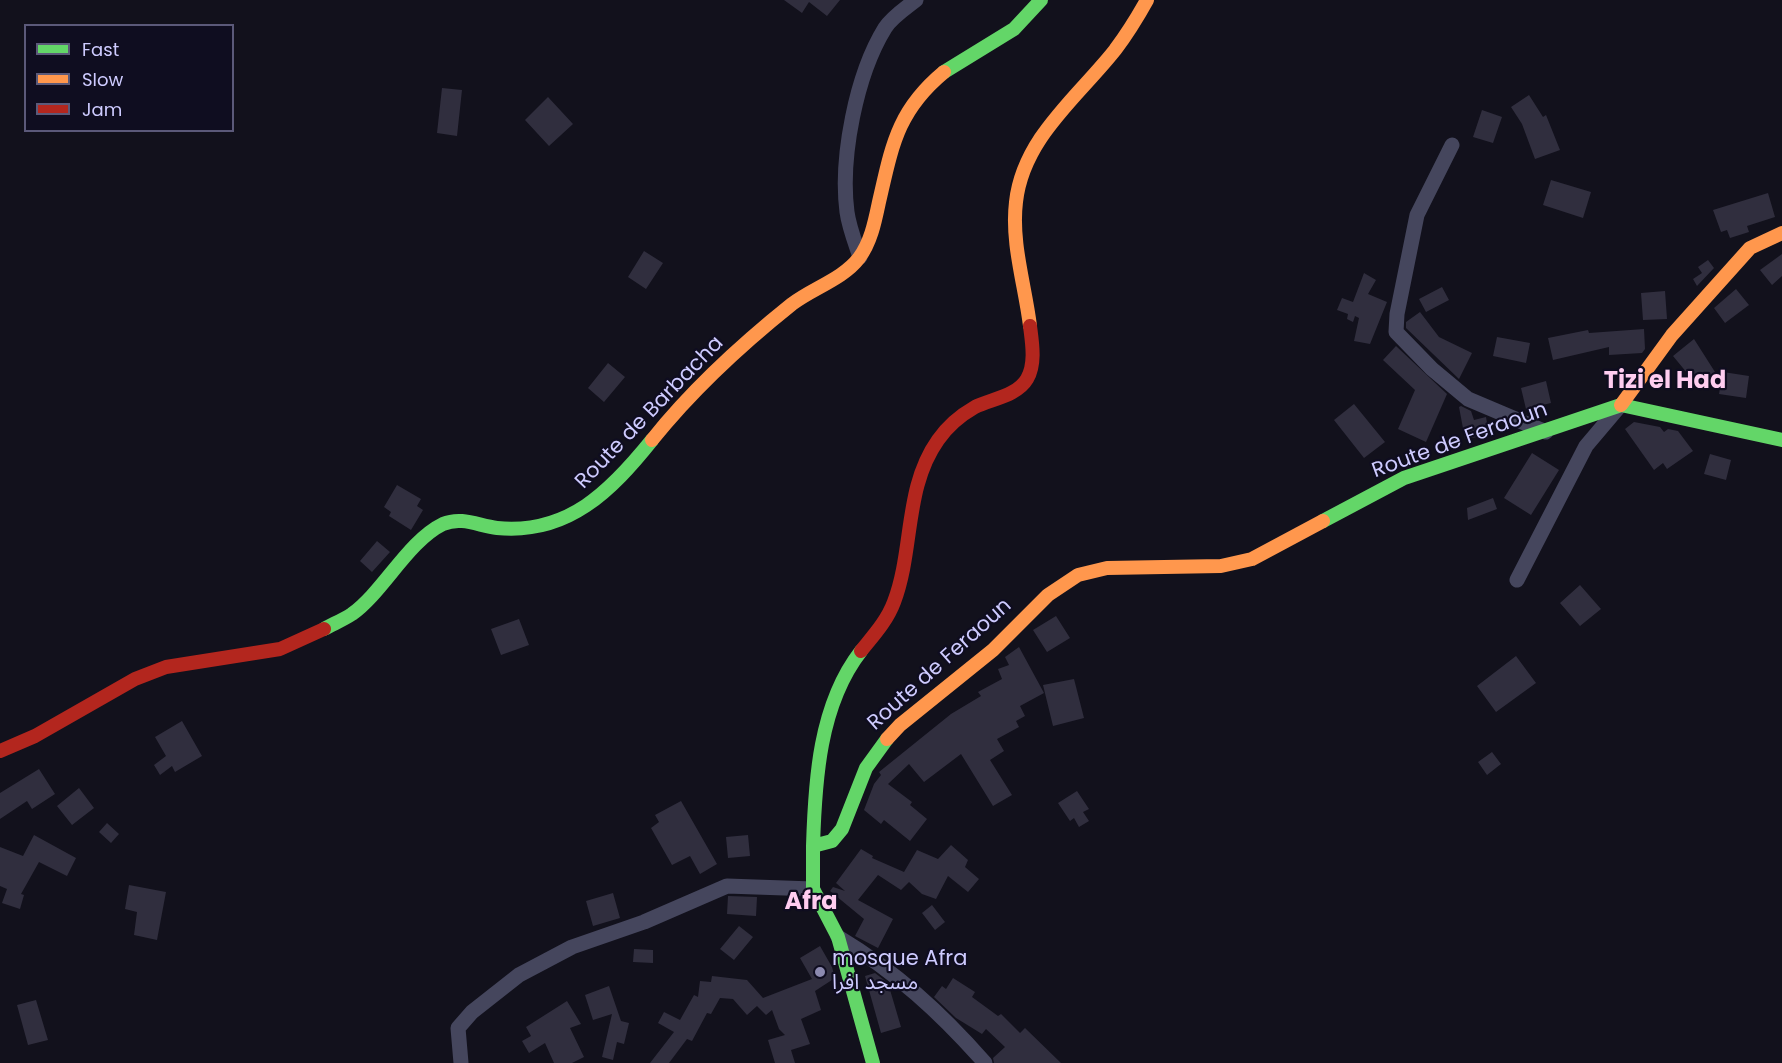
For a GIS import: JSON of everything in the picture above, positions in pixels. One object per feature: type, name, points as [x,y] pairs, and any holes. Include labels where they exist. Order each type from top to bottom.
[{"type":"main road","name":"Route de Barbacha","points":[[0,751],[35,736],[135,679],[165,667],[189,661],[280,649],[318,633],[353,613],[416,546],[444,524],[473,522],[496,528],[526,527],[550,523],[588,507],[632,465],[670,418],[761,329],[798,300],[846,271],[860,256],[872,232],[892,144],[905,115],[921,91],[946,70],[1014,29],[1041,0]]},
{"type":"main road","points":[[873,1063],[838,937],[813,890],[813,846],[822,756],[830,715],[852,664],[894,605],[925,464],[937,442],[954,422],[976,406],[1015,390],[1028,378],[1033,363],[1032,335],[1023,290],[1016,232],[1016,203],[1023,171],[1032,148],[1048,124],[1113,53],[1138,19],[1147,0]]},
{"type":"main road","points":[[1782,233],[1750,249],[1672,335],[1621,405],[1782,440]]},
{"type":"main road","name":"Route de Feraoun","points":[[813,846],[832,841],[842,829],[866,768],[888,738],[993,650],[1048,595],[1078,575],[1107,568],[1221,566],[1252,559],[1404,478],[1621,405]]},
{"type":"street","points":[[860,256],[847,213],[846,192],[846,160],[857,104],[868,62],[886,26],[916,0]]},
{"type":"street","points":[[1452,144],[1417,215],[1396,314],[1396,332],[1431,369],[1468,399],[1546,432]]},
{"type":"street","points":[[1517,580],[1586,446],[1621,405]]},
{"type":"street","points":[[461,1063],[458,1028],[472,1012],[519,975],[572,947],[644,922],[727,886],[813,890]]},
{"type":"street","points":[[838,937],[876,960],[944,1017],[985,1063]]},
{"type":"building","points":[[784,0],[840,0],[827,16],[809,2],[802,13]]},
{"type":"building","points":[[442,88],[462,90],[457,136],[437,133]]},
{"type":"building","points":[[1529,95],[1543,117],[1546,115],[1560,150],[1535,159],[1522,124],[1511,107]]},
{"type":"building","points":[[548,97],[573,124],[549,146],[525,120]]},
{"type":"building","points":[[1482,110],[1502,117],[1493,143],[1473,137]]},
{"type":"building","points":[[1551,180],[1591,192],[1583,218],[1543,205]]},
{"type":"building","points":[[1768,193],[1775,217],[1747,226],[1749,232],[1730,238],[1727,230],[1721,232],[1713,210]]},
{"type":"building","points":[[644,251],[663,263],[646,289],[628,277]]},
{"type":"building","points":[[1782,254],[1782,276],[1772,285],[1760,270]]},
{"type":"building","points":[[1708,260],[1714,268],[1697,286],[1693,279],[1702,273],[1698,267]]},
{"type":"building","points":[[1364,273],[1376,280],[1368,294],[1387,302],[1370,344],[1354,341],[1359,318],[1355,316],[1353,322],[1347,319],[1348,314],[1337,310],[1342,298],[1353,302]]},
{"type":"building","points":[[1442,287],[1449,300],[1426,312],[1419,299]]},
{"type":"building","points":[[1736,289],[1749,305],[1725,323],[1714,308]]},
{"type":"building","points":[[1665,291],[1667,319],[1643,320],[1641,293]]},
{"type":"building","points":[[1420,312],[1439,337],[1472,353],[1459,379],[1406,328],[1406,322]]},
{"type":"building","points":[[1644,329],[1645,349],[1642,353],[1609,355],[1609,347],[1553,360],[1548,338],[1588,330],[1589,333]]},
{"type":"building","points":[[1497,337],[1530,343],[1526,363],[1493,356]]},
{"type":"building","points":[[1694,339],[1715,372],[1697,385],[1673,356]]},
{"type":"building","points":[[1396,346],[1447,394],[1426,442],[1398,429],[1415,390],[1383,360]]},
{"type":"building","points":[[608,363],[625,377],[604,402],[588,388]]},
{"type":"building","points":[[1723,372],[1749,376],[1746,398],[1719,394]]},
{"type":"building","points":[[1546,381],[1551,403],[1526,409],[1521,388]]},
{"type":"building","points":[[1354,404],[1385,442],[1364,458],[1334,420]]},
{"type":"building","points":[[1459,407],[1471,411],[1474,420],[1486,417],[1489,435],[1465,439]]},
{"type":"building","points":[[1634,422],[1660,427],[1664,432],[1668,429],[1678,431],[1693,451],[1667,469],[1663,463],[1654,470],[1625,429]]},
{"type":"building","points":[[1532,453],[1559,470],[1531,515],[1504,498]]},
{"type":"building","points":[[1710,454],[1731,460],[1726,480],[1704,474]]},
{"type":"building","points":[[397,485],[421,499],[417,506],[423,510],[411,530],[389,516],[391,512],[384,507]]},
{"type":"building","points":[[1493,498],[1497,509],[1468,520],[1467,508]]},
{"type":"building","points":[[377,541],[390,552],[372,572],[360,561]]},
{"type":"building","points":[[1580,585],[1601,609],[1580,626],[1560,603]]},
{"type":"building","points":[[1056,616],[1070,638],[1047,652],[1033,630]]},
{"type":"building","points":[[519,619],[529,645],[501,655],[491,629]]},
{"type":"building","points":[[1019,647],[1044,693],[1020,706],[1025,716],[1016,721],[1019,727],[997,739],[1004,751],[990,760],[1012,795],[993,806],[961,754],[924,782],[909,764],[888,784],[912,802],[910,805],[927,819],[910,841],[884,820],[881,824],[864,810],[874,784],[881,775],[879,772],[951,714],[981,696],[978,692],[1002,679],[998,669],[1009,665],[1005,657]]},
{"type":"building","points":[[1516,656],[1536,683],[1496,712],[1477,686]]},
{"type":"building","points":[[1074,679],[1084,718],[1053,726],[1043,685]]},
{"type":"building","points":[[182,721],[202,756],[175,772],[172,766],[160,775],[154,765],[166,756],[155,737]]},
{"type":"building","points":[[1492,752],[1501,764],[1487,775],[1478,762]]},
{"type":"building","points":[[39,769],[55,794],[32,809],[27,801],[0,819],[0,793]]},
{"type":"building","points":[[79,788],[94,808],[72,825],[57,806]]},
{"type":"building","points":[[1077,791],[1089,809],[1083,812],[1089,821],[1079,827],[1074,818],[1070,821],[1058,803]]},
{"type":"building","points":[[681,801],[717,864],[700,874],[690,856],[672,865],[651,828],[659,822],[655,815]]},
{"type":"building","points":[[107,823],[119,834],[111,843],[99,832]]},
{"type":"building","points":[[34,835],[76,858],[67,876],[39,862],[21,894],[24,895],[20,909],[2,903],[7,889],[0,886],[0,847],[23,856]]},
{"type":"building","points":[[748,835],[750,856],[728,858],[726,837]]},
{"type":"building","points":[[951,845],[968,860],[965,867],[979,879],[968,892],[948,876],[936,899],[922,894],[909,882],[901,890],[878,875],[858,900],[893,919],[878,948],[855,936],[864,919],[830,891],[833,887],[845,891],[836,883],[861,849],[873,856],[872,858],[904,872],[917,850],[938,859]]},
{"type":"building","points":[[129,885],[166,892],[157,940],[134,935],[137,912],[125,909]]},
{"type":"building","points":[[613,893],[620,918],[593,926],[586,901]]},
{"type":"building","points":[[728,896],[757,897],[756,916],[727,914]]},
{"type":"building","points":[[932,905],[945,922],[935,930],[922,913]]},
{"type":"building","points":[[739,926],[753,937],[734,960],[720,949]]},
{"type":"building","points":[[820,946],[832,967],[835,978],[815,991],[821,1010],[801,1019],[810,1044],[791,1050],[795,1063],[775,1063],[768,1040],[785,1035],[779,1029],[772,1010],[766,1015],[757,1006],[747,1015],[733,999],[720,998],[711,1014],[707,1013],[692,1041],[687,1039],[669,1063],[650,1063],[674,1032],[658,1023],[664,1012],[680,1020],[694,995],[698,997],[700,981],[711,982],[712,976],[747,980],[763,998],[812,979],[800,958]]},
{"type":"building","points":[[634,949],[653,950],[653,963],[633,962]]},
{"type":"building","points":[[875,973],[888,983],[901,1027],[881,1033],[865,976]]},
{"type":"building","points":[[953,978],[975,992],[972,997],[998,1016],[1001,1014],[1020,1033],[1025,1028],[1061,1063],[994,1063],[993,1058],[1005,1047],[986,1029],[982,1034],[956,1018],[934,997],[942,986],[946,989]]},
{"type":"building","points":[[609,986],[621,1021],[629,1023],[624,1044],[617,1042],[613,1060],[602,1057],[612,1014],[593,1020],[585,995]]},
{"type":"building","points":[[36,1000],[48,1040],[28,1045],[17,1005]]},
{"type":"building","points":[[567,1001],[581,1024],[570,1028],[584,1057],[572,1063],[554,1063],[545,1043],[529,1053],[522,1041],[531,1036],[526,1027]]},
{"type":"traffic: fast","points":[[944,72],[1014,29],[1041,0]]},
{"type":"traffic: fast","points":[[1323,521],[1404,478],[1621,405],[1782,440]]},
{"type":"traffic: fast","points":[[324,629],[349,616],[363,605],[418,542],[443,524],[464,521],[497,528],[522,528],[566,517],[586,506],[604,492],[652,440]]},
{"type":"traffic: fast","points":[[861,651],[847,672],[828,719],[818,770],[813,846],[832,841],[842,829],[866,768],[887,739]]},
{"type":"traffic: fast","points":[[813,846],[813,889],[838,937],[873,1063]]},
{"type":"traffic: slow","points":[[1030,326],[1015,233],[1016,202],[1021,179],[1029,158],[1041,138],[1115,50],[1147,0]]},
{"type":"traffic: slow","points":[[652,440],[718,368],[755,335],[800,298],[845,272],[859,258],[872,231],[888,164],[899,131],[916,101],[944,72]]},
{"type":"traffic: slow","points":[[1621,405],[1672,335],[1750,248],[1782,233]]},
{"type":"traffic: slow","points":[[887,739],[900,725],[993,650],[1048,595],[1078,575],[1107,568],[1221,566],[1252,559],[1323,521]]},
{"type":"traffic: jam","points":[[861,651],[884,622],[894,602],[905,561],[914,498],[927,459],[942,435],[960,418],[975,407],[1010,393],[1023,385],[1032,367],[1030,326]]},
{"type":"traffic: jam","points":[[0,751],[35,736],[135,679],[166,667],[280,649],[324,629]]},
{"type":"place","name":"mosque Afra مسجد افرا","points":[[820,972]]},
{"type":"district","name":"Tizi el Had","points":[[1665,382]]},
{"type":"district","name":"Afra","points":[[811,903]]}]
